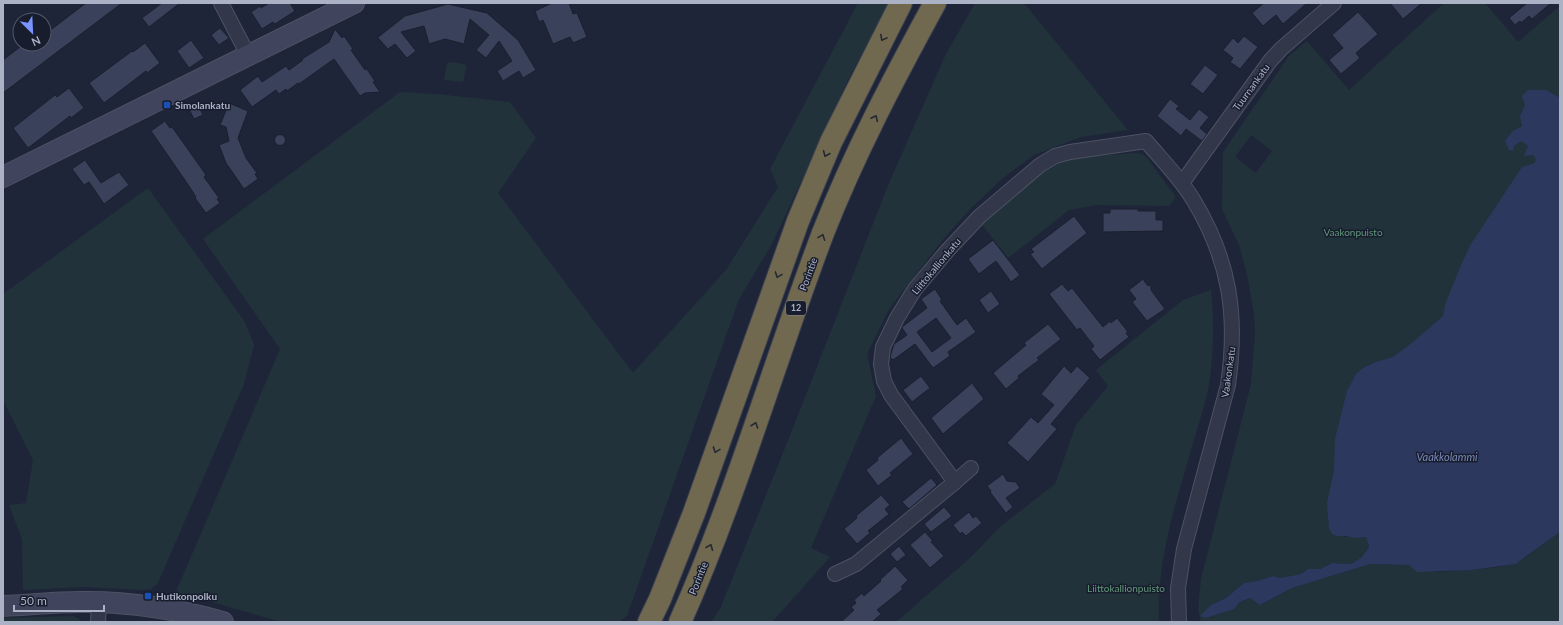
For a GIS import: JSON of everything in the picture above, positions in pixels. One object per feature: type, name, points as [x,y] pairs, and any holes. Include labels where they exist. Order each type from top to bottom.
[{"type":"highway","points":[[649,622],[660,599],[694,513],[798,221],[831,142],[901,3]]},
{"type":"highway","name":"Porintie","points":[[680,622],[720,521],[787,331],[824,232],[856,157],[882,102],[935,3]]},
{"type":"street","points":[[221,3],[248,55]]},
{"type":"street","points":[[3,177],[354,3]]},
{"type":"street","name":"Tuurnankatu","points":[[1182,183],[1270,61],[1281,49],[1334,3]]},
{"type":"street","name":"Vaakonkatu","points":[[1146,141],[1182,183],[1194,201],[1218,249],[1226,274],[1230,298],[1232,357],[1228,385],[1184,549],[1178,588],[1179,622]]},
{"type":"street","name":"Liittokallionkatu","points":[[955,482],[898,406],[884,381],[881,364],[883,347],[897,318],[915,289],[947,251],[980,216],[1040,165],[1055,156],[1070,152],[1146,141]]},
{"type":"street","points":[[835,574],[856,564],[971,468]]},
{"type":"street","points":[[3,606],[99,602],[154,607],[223,622]]},
{"type":"street","points":[[98,622],[99,602]]},
{"type":"green space","points":[[858,3],[889,3],[849,78],[772,244],[739,299],[627,616],[619,622],[281,622],[198,598],[175,594],[280,349],[203,239],[400,92],[436,94],[510,102],[536,138],[498,193],[633,373],[726,270],[778,187],[770,169]]},
{"type":"green space","points":[[975,3],[1024,3],[1128,130],[1081,137],[1034,155],[1003,178],[970,209],[945,237],[889,309],[867,354],[876,396],[811,548],[830,557],[772,622],[711,622],[720,609],[889,183],[945,56]]},
{"type":"green space","name":"Vaakonpuisto","points":[[1444,3],[1485,3],[1518,42],[1560,6],[1560,209],[1337,536],[1366,537],[1369,547],[1362,557],[1351,564],[1332,563],[1320,569],[1308,569],[1301,574],[1280,578],[1273,576],[1244,583],[1226,598],[1211,605],[1206,618],[1233,609],[1240,602],[1251,598],[1261,605],[1292,588],[1370,564],[1409,565],[1438,572],[1492,568],[1516,564],[1560,532],[1560,622],[1201,622],[1198,609],[1201,579],[1251,384],[1255,335],[1254,314],[1247,274],[1239,245],[1222,209],[1223,152],[1289,56],[1307,41],[1349,90]],"holes":[[[1251,135],[1272,151],[1256,173],[1235,157]]]},
{"type":"green space","points":[[452,62],[467,65],[463,82],[444,80],[447,63]]},
{"type":"green space","points":[[1134,153],[1142,154],[1146,157],[1176,197],[1169,206],[1097,205],[1069,210],[1008,258],[980,222],[1048,166],[1071,158]]},
{"type":"green space","points":[[148,188],[245,322],[254,345],[244,384],[158,583],[151,589],[141,590],[83,587],[23,590],[22,539],[9,505],[26,503],[33,460],[3,400],[3,294]]},
{"type":"green space","name":"Liittokallionpuisto","points":[[1211,290],[1213,337],[1209,384],[1175,507],[1164,553],[1159,599],[1159,622],[896,622],[970,558],[1001,526],[1055,484],[1076,425],[1108,386],[1096,370],[1183,300]]},
{"type":"green space","points":[[73,616],[82,622],[3,622],[3,618]]},
{"type":"water","name":"Vaakkolammi","points":[[1528,90],[1546,90],[1560,98],[1560,532],[1516,564],[1471,570],[1417,572],[1409,565],[1370,564],[1292,588],[1260,605],[1250,598],[1240,602],[1234,609],[1206,618],[1200,616],[1211,605],[1226,598],[1244,583],[1273,576],[1280,578],[1301,574],[1308,569],[1320,569],[1332,563],[1351,564],[1362,557],[1369,547],[1366,537],[1355,538],[1337,536],[1332,534],[1329,529],[1327,503],[1334,471],[1335,439],[1347,391],[1356,374],[1363,368],[1393,357],[1443,316],[1445,305],[1471,244],[1522,167],[1535,163],[1536,159],[1533,155],[1524,156],[1528,146],[1521,141],[1514,146],[1513,151],[1509,150],[1505,141],[1513,131],[1522,126],[1520,116],[1525,105],[1522,96]]},
{"type":"building","points":[[86,3],[122,3],[3,93],[3,60],[14,52],[52,52],[52,29]]},
{"type":"building","points":[[162,3],[180,3],[149,27],[142,18]]},
{"type":"building","points":[[269,3],[290,3],[295,11],[275,24],[273,22],[262,29],[251,12],[260,6],[261,8]]},
{"type":"building","points":[[552,3],[569,3],[573,14],[577,13],[587,37],[573,43],[570,37],[553,44],[543,20],[539,22],[535,11]]},
{"type":"building","points":[[1264,3],[1307,3],[1283,24],[1276,15],[1263,26],[1252,13]]},
{"type":"building","points":[[1390,3],[1422,3],[1403,19]]},
{"type":"building","points":[[1527,3],[1551,3],[1532,19],[1529,16],[1521,23],[1520,21],[1515,25],[1509,18]]},
{"type":"building","points":[[448,4],[487,13],[518,40],[536,70],[523,78],[519,71],[503,81],[497,71],[512,61],[499,41],[486,58],[476,50],[489,35],[470,19],[464,44],[445,39],[429,44],[424,26],[401,32],[416,51],[407,58],[395,44],[388,49],[377,38],[405,16]]},
{"type":"building","points":[[1358,12],[1378,34],[1356,53],[1360,58],[1341,74],[1329,60],[1343,48],[1332,35]]},
{"type":"building","points":[[220,28],[229,38],[219,45],[211,35]]},
{"type":"building","points":[[335,29],[342,38],[344,36],[353,49],[351,50],[375,81],[373,82],[380,92],[365,93],[360,96],[334,59],[299,84],[298,83],[287,91],[286,89],[279,94],[276,90],[252,107],[240,90],[258,76],[262,82],[286,66],[289,70],[303,60],[302,59],[329,42]]},
{"type":"building","points":[[1244,36],[1258,47],[1240,69],[1230,62],[1233,58],[1223,50],[1233,38],[1238,43]]},
{"type":"building","points":[[191,40],[204,58],[189,68],[177,51]]},
{"type":"building","points":[[145,43],[160,63],[147,73],[146,71],[104,103],[89,83]]},
{"type":"building","points":[[1205,65],[1218,75],[1203,94],[1190,84]]},
{"type":"building","points":[[69,88],[84,108],[71,118],[70,116],[28,148],[13,128],[55,95],[57,97]]},
{"type":"building","points":[[1170,99],[1179,106],[1176,109],[1190,120],[1199,109],[1209,117],[1200,128],[1207,134],[1202,141],[1186,129],[1181,136],[1157,116]]},
{"type":"building","points":[[197,103],[203,115],[194,119],[188,107]]},
{"type":"building","points":[[229,103],[248,111],[238,138],[246,158],[257,173],[255,174],[258,179],[244,189],[226,163],[219,145],[229,141],[226,127],[220,125]]},
{"type":"building","points":[[165,121],[170,128],[172,127],[206,175],[204,177],[219,198],[217,199],[220,203],[206,213],[151,131]]},
{"type":"building","points":[[278,135],[282,135],[284,136],[284,144],[278,145],[275,142],[275,138]]},
{"type":"building","points":[[85,160],[101,183],[119,172],[129,185],[104,204],[89,182],[84,185],[72,169]]},
{"type":"building","points":[[1110,209],[1138,209],[1138,211],[1156,211],[1156,220],[1163,220],[1163,231],[1103,232],[1103,213],[1110,213]]},
{"type":"building","points":[[1074,216],[1087,233],[1042,269],[1030,254],[1034,252],[1031,249]]},
{"type":"building","points":[[993,240],[1020,275],[1011,282],[996,261],[979,274],[968,259]]},
{"type":"building","points":[[1143,279],[1147,285],[1151,286],[1151,290],[1165,309],[1147,321],[1132,302],[1136,299],[1129,290]]},
{"type":"building","points":[[1062,284],[1068,291],[1072,288],[1103,327],[1110,321],[1111,323],[1117,318],[1128,332],[1126,333],[1129,337],[1100,360],[1091,349],[1094,346],[1080,328],[1077,330],[1049,294]]},
{"type":"building","points":[[935,289],[942,300],[940,301],[957,325],[966,318],[976,332],[948,352],[950,356],[933,368],[915,344],[893,360],[890,357],[894,344],[907,335],[902,327],[927,308],[921,299]],"holes":[[[936,318],[951,338],[932,352],[917,332]]]},
{"type":"building","points":[[991,291],[1000,304],[988,313],[979,300]]},
{"type":"building","points":[[1048,324],[1061,339],[1037,358],[1039,360],[1018,376],[1019,378],[1006,389],[993,373],[1026,345],[1024,343]]},
{"type":"building","points":[[1064,366],[1071,373],[1077,366],[1090,378],[1051,424],[1057,429],[1028,462],[1007,443],[1031,417],[1038,423],[1054,405],[1041,394]]},
{"type":"building","points":[[921,376],[930,388],[912,402],[903,390]]},
{"type":"building","points":[[972,383],[984,399],[943,434],[931,418]]},
{"type":"building","points":[[901,438],[913,454],[890,473],[892,475],[878,486],[866,470],[878,460],[877,458]]},
{"type":"building","points":[[1003,474],[1007,481],[1016,482],[1020,488],[1006,498],[1013,507],[1006,513],[987,486]]},
{"type":"building","points":[[931,478],[937,485],[909,509],[902,502]]},
{"type":"building","points":[[881,495],[890,505],[885,509],[889,514],[868,531],[870,533],[857,544],[844,529],[857,518],[856,516]]},
{"type":"building","points":[[944,507],[952,516],[931,532],[924,524]]},
{"type":"building","points":[[969,512],[973,518],[976,516],[982,523],[966,536],[962,532],[960,534],[953,525]]},
{"type":"building","points":[[925,532],[933,541],[931,542],[944,556],[930,568],[910,545]]},
{"type":"building","points":[[899,546],[906,555],[897,562],[890,554]]},
{"type":"building","points":[[895,566],[908,580],[901,587],[903,589],[877,610],[881,614],[872,622],[841,622],[854,610],[851,607],[856,603],[854,600],[862,593],[864,596]]},
{"type":"place","name":"Simolankatu","points":[[167,105]]},
{"type":"place","name":"Hutikonpolku","points":[[148,596]]}]
